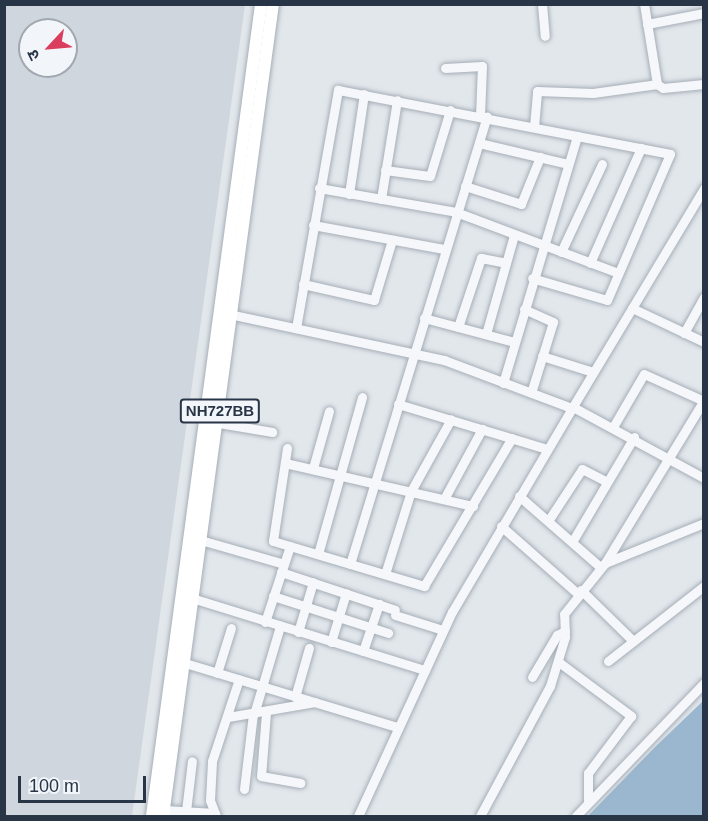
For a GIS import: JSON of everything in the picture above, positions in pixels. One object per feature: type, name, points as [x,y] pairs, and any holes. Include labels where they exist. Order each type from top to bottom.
[{"type":"highway","name":"NH727BB","points":[[152,816],[261,4]]},
{"type":"highway","name":"NH727BB","points":[[164,813],[204,542],[273,4]]},
{"type":"street","points":[[542,4],[545,36]]},
{"type":"street","points":[[644,4],[657,84]]},
{"type":"street","points":[[647,24],[704,13]]},
{"type":"street","points":[[350,564],[444,249],[479,143],[484,117],[482,66],[445,68]]},
{"type":"street","points":[[534,127],[537,91],[593,93],[657,84],[663,88],[704,84]]},
{"type":"street","points":[[296,328],[335,92],[364,94],[450,110],[641,148],[671,157],[605,301],[532,278]]},
{"type":"street","points":[[349,194],[364,94]]},
{"type":"street","points":[[381,199],[397,100]]},
{"type":"street","points":[[385,170],[430,176],[450,110]]},
{"type":"street","points":[[502,383],[532,278],[577,136]]},
{"type":"street","points":[[479,143],[568,164]]},
{"type":"street","points":[[590,263],[641,148]]},
{"type":"street","points":[[465,186],[521,204],[540,157]]},
{"type":"street","points":[[561,252],[602,164]]},
{"type":"street","points":[[319,188],[456,213],[618,273]]},
{"type":"street","points":[[358,816],[443,630],[519,495],[704,188]]},
{"type":"street","points":[[313,225],[444,249]]},
{"type":"street","points":[[486,334],[514,235]]},
{"type":"street","points":[[303,284],[374,300],[392,240]]},
{"type":"street","points":[[458,327],[481,258],[506,262]]},
{"type":"street","points":[[684,333],[704,297]]},
{"type":"street","points":[[632,308],[704,342]]},
{"type":"street","points":[[524,309],[552,320],[531,393]]},
{"type":"street","points":[[234,315],[413,354],[572,407],[670,456],[704,478]]},
{"type":"street","points":[[424,318],[514,342]]},
{"type":"street","points":[[542,356],[593,372]]},
{"type":"street","points":[[480,816],[560,663],[566,631],[564,614],[579,592],[603,565],[703,401],[645,373],[613,427]]},
{"type":"street","points":[[318,554],[343,475],[362,397]]},
{"type":"street","points":[[398,404],[547,449]]},
{"type":"street","points":[[313,468],[329,411]]},
{"type":"street","points":[[385,574],[411,491],[451,419]]},
{"type":"street","points":[[219,423],[272,432]]},
{"type":"street","points":[[444,499],[483,429]]},
{"type":"street","points":[[572,542],[634,437]]},
{"type":"street","points":[[287,448],[273,538],[290,546],[429,585],[512,438]]},
{"type":"street","points":[[285,463],[473,506]]},
{"type":"street","points":[[549,521],[582,469],[608,482]]},
{"type":"street","points":[[519,495],[572,542],[603,565]]},
{"type":"street","points":[[603,565],[704,524]]},
{"type":"street","points":[[501,526],[633,641]]},
{"type":"street","points":[[204,542],[282,568],[313,582],[379,604],[443,630]]},
{"type":"street","points":[[265,621],[290,546]]},
{"type":"street","points":[[298,632],[313,582]]},
{"type":"street","points":[[608,661],[704,586]]},
{"type":"street","points":[[331,642],[346,593]]},
{"type":"street","points":[[273,596],[388,633]]},
{"type":"street","points":[[195,599],[425,670]]},
{"type":"street","points":[[363,651],[379,604]]},
{"type":"street","points":[[244,789],[253,714],[280,626]]},
{"type":"street","points":[[217,673],[231,628]]},
{"type":"street","points":[[532,677],[557,635],[566,631]]},
{"type":"street","points":[[295,697],[309,648]]},
{"type":"street","points":[[185,663],[397,727]]},
{"type":"street","points":[[560,663],[631,716],[588,774],[588,802]]},
{"type":"street","points":[[164,813],[186,811],[210,814],[212,761],[239,679]]},
{"type":"street","points":[[576,816],[704,683]]},
{"type":"street","points":[[228,717],[266,713],[315,702]]},
{"type":"street","points":[[266,713],[261,776],[300,783]]},
{"type":"street","points":[[186,811],[192,761]]},
{"type":"shaded area","points":[[5,4],[245,5],[132,816],[5,816]]},
{"type":"water","points":[[703,701],[703,816],[588,816],[654,748]]}]
